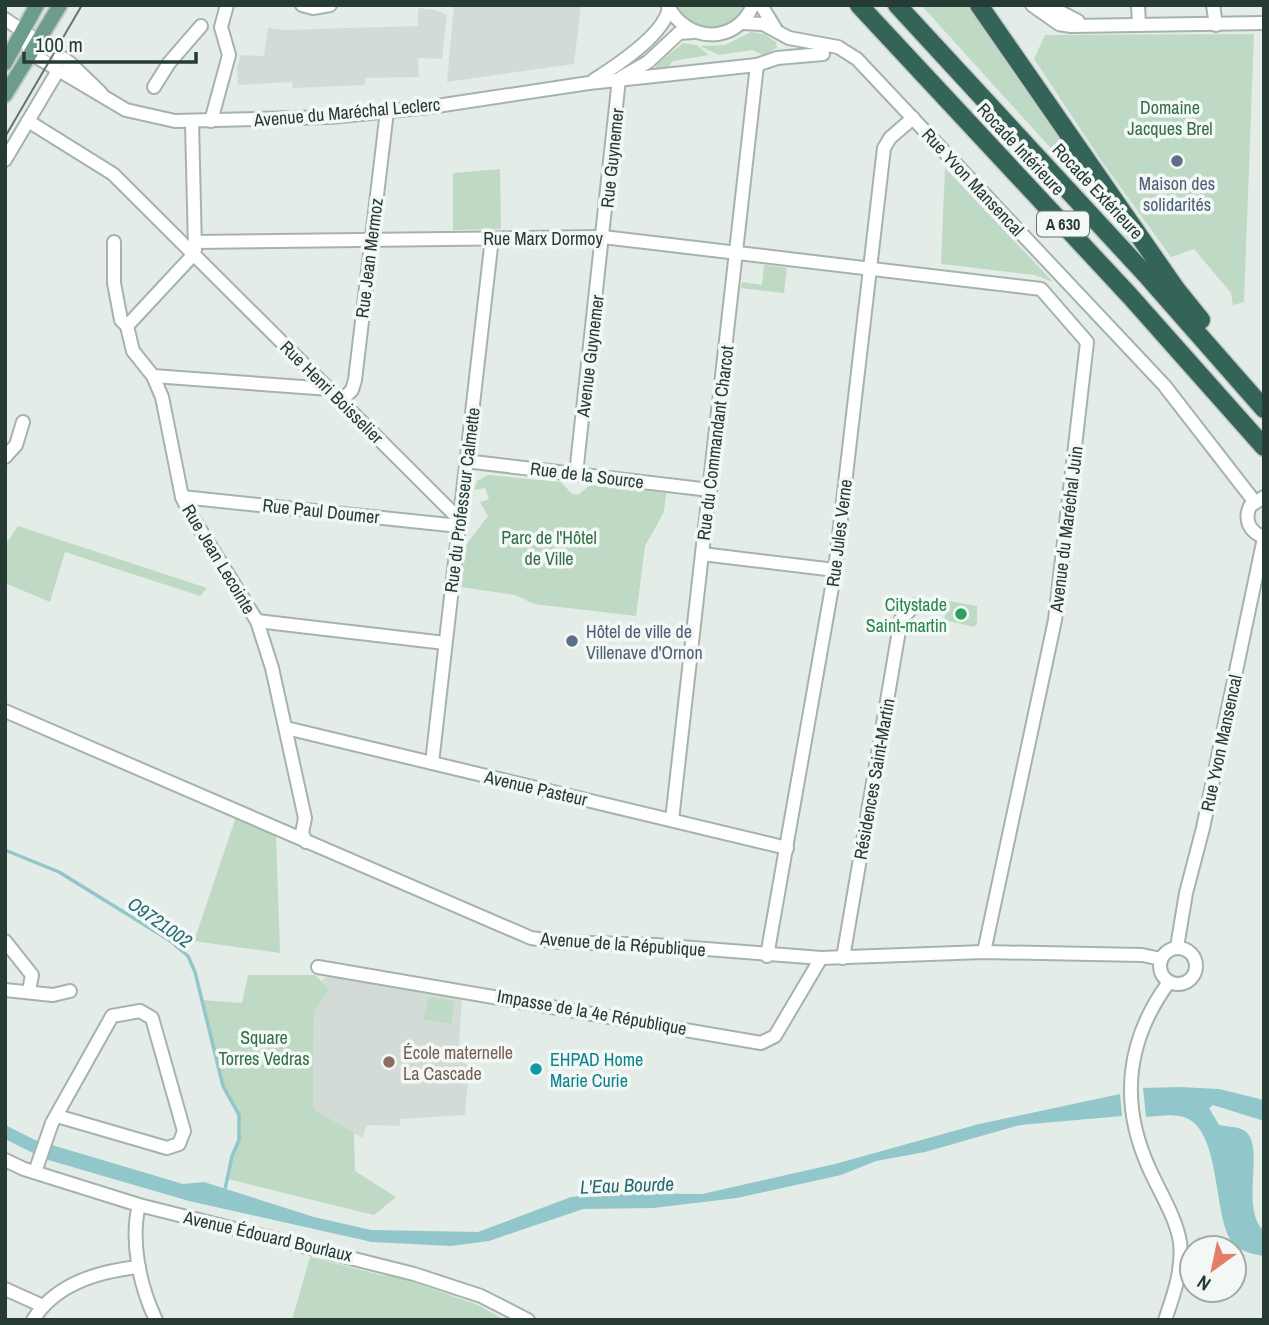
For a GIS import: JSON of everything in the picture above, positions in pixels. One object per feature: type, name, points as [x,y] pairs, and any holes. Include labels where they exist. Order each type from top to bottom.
[{"type":"highway","name":"Rocade Intérieure","points":[[859,5],[1121,286],[1264,447]]},
{"type":"highway","name":"Rocade Extérieure","points":[[897,5],[1148,277],[1264,410]]},
{"type":"highway","points":[[979,5],[1176,289],[1264,400]]},
{"type":"main road","points":[[5,63],[37,5]]},
{"type":"main road","points":[[5,95],[60,5]]},
{"type":"street","points":[[211,121],[229,55],[221,26],[227,5]]},
{"type":"street","points":[[302,5],[313,8],[330,5]]},
{"type":"street","points":[[668,6],[674,17],[694,32],[719,35],[742,23],[753,5]]},
{"type":"street","name":"Rue Yvon Mansencal","points":[[761,5],[775,29]]},
{"type":"street","points":[[1032,5],[1059,24],[1264,23]]},
{"type":"street","points":[[1047,5],[1063,16],[1088,25]]},
{"type":"street","points":[[1138,5],[1139,25]]},
{"type":"street","points":[[1213,5],[1216,24]]},
{"type":"street","name":"Avenue du Maréchal Leclerc","points":[[589,83],[635,50],[656,31],[667,20],[668,6]]},
{"type":"street","points":[[5,19],[23,31],[33,47]]},
{"type":"street","name":"Rue Yvon Mansencal","points":[[742,23],[775,29],[789,37],[838,47],[848,53],[913,118],[1164,385],[1259,499]]},
{"type":"street","points":[[154,87],[169,63],[201,26]]},
{"type":"street","name":"Avenue du Maréchal Leclerc","points":[[33,47],[108,101],[140,116],[211,121],[387,111],[619,79],[648,62],[679,33],[694,32]]},
{"type":"street","points":[[777,58],[789,37]]},
{"type":"street","points":[[619,79],[757,65],[777,58],[823,54]]},
{"type":"street","name":"Rue du Commandant Charcot","points":[[672,820],[757,65]]},
{"type":"street","points":[[5,160],[56,74]]},
{"type":"street","name":"Rue Guynemer","points":[[603,237],[619,79]]},
{"type":"street","name":"Rue Jean Mermoz","points":[[341,401],[352,390],[355,380],[387,111]]},
{"type":"street","name":"Rue Jules Verne","points":[[767,956],[835,570],[884,148],[890,138],[913,118]]},
{"type":"street","name":"Rue Henri Boisselier","points":[[28,121],[113,174],[195,248],[204,264],[459,522]]},
{"type":"street","points":[[127,326],[195,248],[192,121]]},
{"type":"street","name":"Rue Marx Dormoy","points":[[195,248],[213,242],[603,237],[870,268]]},
{"type":"street","name":"Avenue Guynemer","points":[[576,474],[603,237]]},
{"type":"street","name":"Rue du Professeur Calmette","points":[[432,763],[492,238]]},
{"type":"street","name":"Rue Jean Lecointe","points":[[114,242],[118,310],[127,326],[133,351],[153,376],[162,397],[182,497],[257,621],[286,728],[305,818],[302,833],[306,842]]},
{"type":"street","name":"Avenue du Maréchal Juin","points":[[870,268],[1041,289],[1087,342],[1055,620],[984,952]]},
{"type":"street","points":[[153,376],[330,390]]},
{"type":"street","points":[[5,457],[16,445],[23,422]]},
{"type":"street","name":"Rue de la Source","points":[[465,461],[710,490]]},
{"type":"street","name":"Rue Paul Doumer","points":[[182,497],[459,522]]},
{"type":"street","points":[[1259,499],[1247,512],[1248,525],[1264,538]]},
{"type":"street","name":"Rue Yvon Mansencal","points":[[1177,947],[1186,892],[1203,828],[1264,538]]},
{"type":"street","points":[[702,554],[835,570]]},
{"type":"street","name":"Résidences Saint-Martin","points":[[843,958],[901,619],[915,605]]},
{"type":"street","points":[[257,621],[445,643]]},
{"type":"street","name":"Avenue de la République","points":[[5,711],[531,938],[821,958],[984,952],[1142,955],[1161,958]]},
{"type":"street","name":"Avenue Pasteur","points":[[286,728],[787,848]]},
{"type":"street","points":[[5,941],[32,975],[29,991]]},
{"type":"street","points":[[1177,947],[1189,951],[1196,967],[1187,982],[1170,982],[1160,969],[1161,958],[1177,947]]},
{"type":"street","name":"Impasse de la 4e République","points":[[317,967],[761,1043],[775,1036],[821,958]]},
{"type":"street","points":[[1165,1320],[1178,1279],[1180,1241],[1143,1153],[1135,1125],[1132,1082],[1136,1041],[1143,1022],[1170,982]]},
{"type":"street","points":[[5,990],[53,995],[71,991]]},
{"type":"street","points":[[35,1172],[44,1140],[57,1116],[112,1016],[140,1011],[152,1018],[184,1131],[179,1144],[167,1148],[57,1116]]},
{"type":"street","name":"Avenue Édouard Bourlaux","points":[[5,1160],[139,1205],[407,1272],[481,1296],[528,1320]]},
{"type":"street","points":[[139,1205],[136,1219],[139,1267],[156,1320]]},
{"type":"street","points":[[33,1320],[43,1306],[85,1278],[139,1267]]},
{"type":"street","points":[[5,1289],[43,1306]]},
{"type":"shaded area","points":[[454,5],[581,5],[574,64],[447,82]]},
{"type":"shaded area","points":[[418,8],[447,15],[442,59],[418,58],[419,77],[365,78],[365,85],[293,88],[292,82],[238,85],[237,66],[241,55],[264,56],[268,28],[284,30],[418,26]]},
{"type":"shaded area","name":"École maternelle La Cascade","points":[[328,975],[462,997],[458,1056],[469,1067],[465,1115],[400,1119],[400,1126],[367,1125],[362,1138],[313,1109],[314,1011],[330,989],[322,981]]},
{"type":"green space","points":[[675,5],[748,5],[731,23],[711,29],[691,23]]},
{"type":"green space","points":[[921,5],[975,5],[1127,232]]},
{"type":"green space","points":[[751,32],[764,34],[776,42],[777,48],[763,55],[752,50],[719,55],[700,46],[725,45]]},
{"type":"green space","name":"Domaine Jacques Brel","points":[[1254,34],[1244,302],[1233,305],[1231,293],[1194,249],[1171,257],[1103,163],[1034,59],[1045,35]]},
{"type":"green space","points":[[683,43],[696,45],[709,55],[673,61],[667,69],[656,69],[656,65]]},
{"type":"green space","points":[[945,168],[1053,282],[1035,275],[941,264]]},
{"type":"green space","points":[[500,169],[501,229],[453,230],[453,173]]},
{"type":"green space","points":[[764,265],[787,268],[784,293],[741,288],[742,282],[762,285]]},
{"type":"green space","name":"Parc de l'Hôtel de Ville","points":[[488,475],[561,482],[571,493],[578,495],[590,485],[666,493],[664,512],[645,546],[636,616],[534,604],[515,595],[461,587],[465,546],[488,516],[480,502],[489,499],[485,488],[474,490],[477,481]]},
{"type":"green space","points":[[18,526],[207,588],[200,596],[65,552],[50,602],[5,583],[5,545]]},
{"type":"green space","name":"Citystade Saint-martin","points":[[949,601],[977,606],[977,624],[974,627],[944,620]]},
{"type":"green space","points":[[236,817],[276,835],[280,953],[194,941]]},
{"type":"green space","name":"Square Torres Vedras","points":[[248,975],[315,975],[330,989],[314,1011],[313,1109],[354,1133],[355,1171],[396,1197],[374,1215],[228,1179],[232,1156],[239,1140],[239,1115],[223,1086],[202,1000],[242,1003]]},
{"type":"green space","points":[[429,997],[454,1001],[451,1024],[423,1019]]},
{"type":"green space","points":[[310,1257],[385,1276],[387,1273],[478,1305],[505,1320],[292,1320]]},
{"type":"water","points":[[1143,1088],[1219,1089],[1264,1100],[1264,1121],[1213,1105],[1209,1108],[1219,1125],[1241,1129],[1249,1135],[1254,1159],[1253,1206],[1264,1231],[1264,1256],[1248,1252],[1248,1234],[1227,1232],[1210,1153],[1203,1135],[1193,1122],[1179,1116],[1146,1117]]},
{"type":"water","points":[[1120,1094],[1122,1116],[1020,1125],[925,1152],[876,1161],[841,1175],[737,1198],[653,1208],[583,1209],[489,1241],[451,1246],[372,1242],[189,1201],[45,1159],[5,1139],[5,1125],[35,1140],[183,1184],[204,1182],[314,1217],[371,1230],[478,1232],[571,1197],[601,1193],[702,1194],[835,1164],[979,1124]]},
{"type":"waterway","name":"O9721002","points":[[5,850],[59,872],[169,940],[188,956],[195,972],[223,1086],[239,1115],[239,1140],[232,1156],[224,1194]]},
{"type":"tram line","points":[[5,137],[82,5]]},
{"type":"place","name":"Maison des solidarités","points":[[1177,161]]},
{"type":"place","name":"Citystade Saint-martin","points":[[961,614]]},
{"type":"place","name":"Hôtel de ville de Villenave d'Ornon","points":[[572,641]]},
{"type":"place","name":"École maternelle La Cascade","points":[[389,1062]]},
{"type":"place","name":"EHPAD Home Marie Curie","points":[[536,1069]]},
{"type":"water label","name":"L'Eau Bourde","points":[[627,1185]]}]
